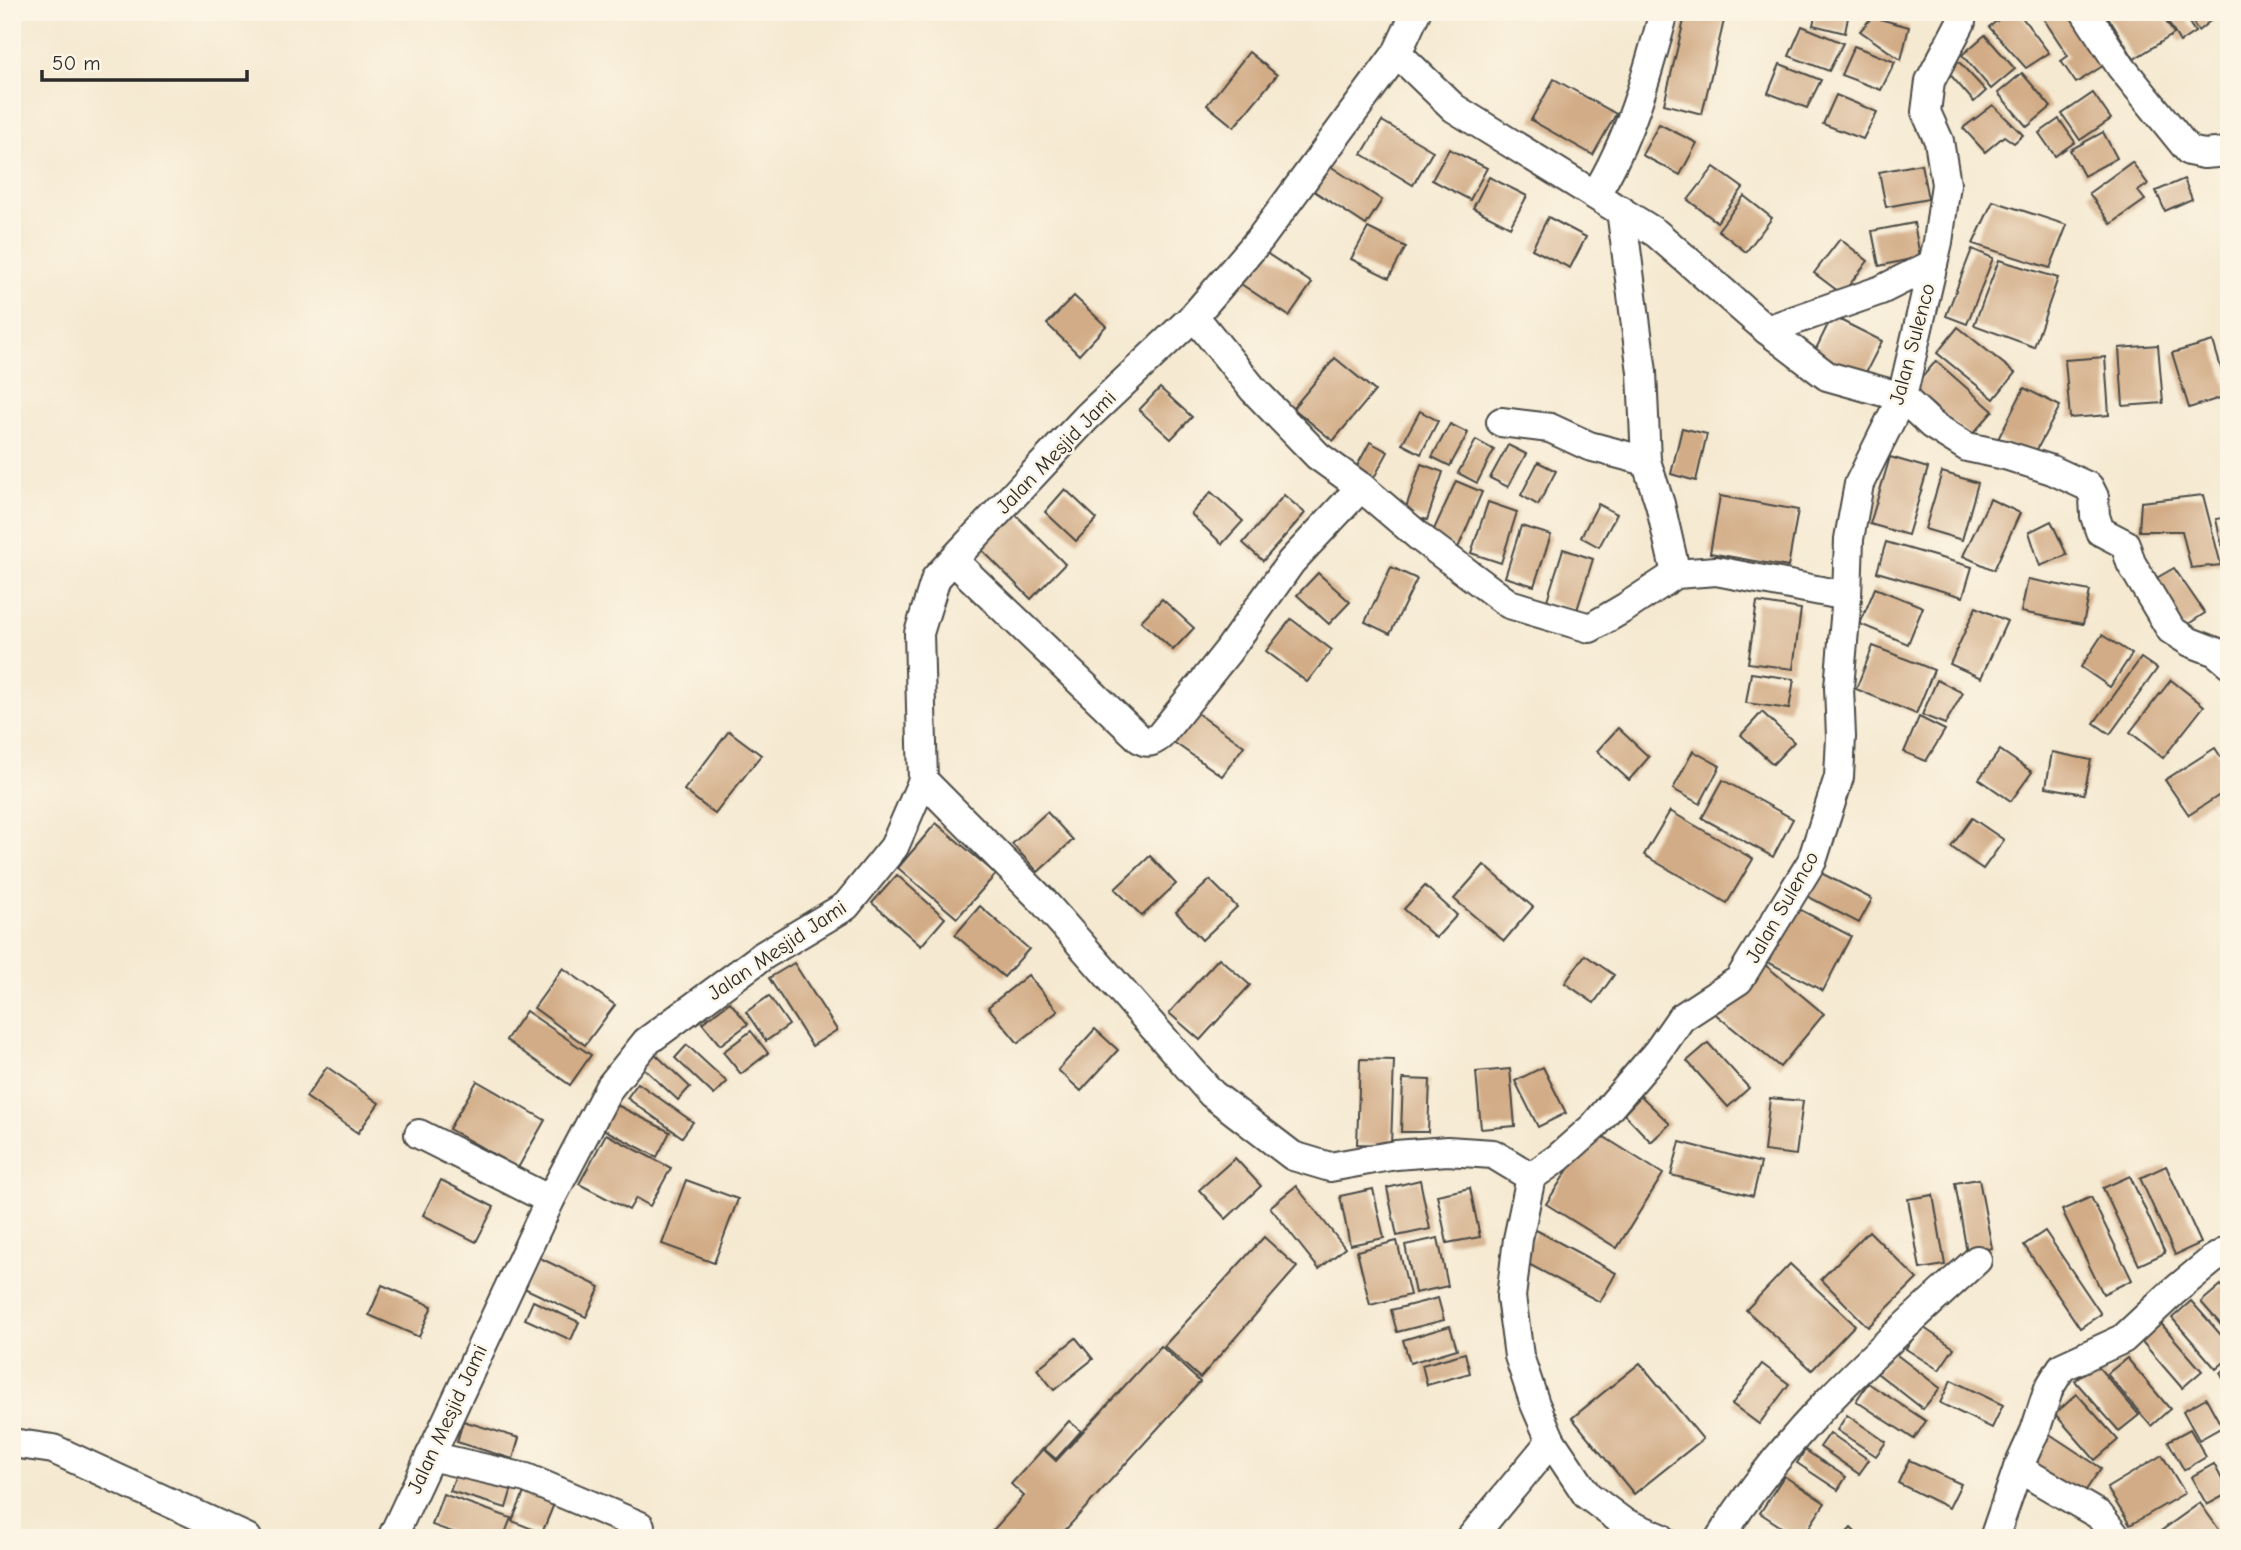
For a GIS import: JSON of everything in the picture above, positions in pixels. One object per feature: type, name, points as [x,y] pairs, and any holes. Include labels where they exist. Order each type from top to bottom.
[{"type":"street","name":"Jalan Mesjid Jami","points":[[391,1538],[550,1200],[609,1088],[646,1042],[764,955],[846,906],[894,847],[923,780],[919,633],[936,578],[1087,417],[1194,316],[1260,239],[1397,53],[1416,12]]},
{"type":"street","points":[[1595,195],[1614,165],[1644,83],[1664,12]]},
{"type":"street","points":[[2085,12],[2121,67],[2189,151],[2204,154],[2229,152]]},
{"type":"street","name":"Jalan Sulenco","points":[[1531,1177],[1594,1128],[1658,1051],[1681,1018],[1739,980],[1812,861],[1839,777],[1839,687],[1849,538],[1859,484],[1902,397],[1933,264],[1945,184],[1939,141],[1926,112],[1930,81],[1960,16]]},
{"type":"street","points":[[1397,53],[1454,108],[1656,233],[1767,330],[1826,376],[1902,397],[1932,425],[1967,447],[2005,455],[2052,470],[2089,487],[2094,497],[2095,516],[2100,531],[2125,544],[2131,564],[2171,630],[2190,642],[2216,652],[2229,663]]},
{"type":"street","points":[[1621,211],[1642,372],[1646,461],[1660,504],[1676,574]]},
{"type":"street","points":[[1767,330],[1881,290],[1933,264]]},
{"type":"street","points":[[1194,316],[1253,388],[1318,457],[1361,487],[1422,538],[1509,604],[1590,628],[1676,574],[1716,571],[1847,597]]},
{"type":"street","points":[[1501,422],[1550,428],[1589,446],[1646,461]]},
{"type":"street","points":[[953,560],[1132,732],[1145,742],[1153,742],[1228,651],[1291,562],[1361,487]]},
{"type":"street","points":[[923,780],[1042,900],[1212,1094],[1293,1156],[1330,1167],[1396,1155],[1447,1151],[1493,1154],[1531,1177],[1518,1239],[1511,1297],[1519,1356],[1535,1404],[1551,1441],[1587,1495],[1623,1522],[1661,1538]]},
{"type":"street","points":[[419,1134],[550,1200]]},
{"type":"street","points":[[1994,1538],[2049,1388],[2062,1367],[2123,1339],[2182,1285],[2212,1260],[2229,1250]]},
{"type":"street","points":[[1720,1538],[1746,1496],[1852,1374],[1978,1260]]},
{"type":"street","points":[[1471,1538],[1551,1441]]},
{"type":"street","points":[[12,1443],[53,1449],[247,1538]]},
{"type":"street","points":[[430,1456],[526,1478],[640,1526]]},
{"type":"street","points":[[2018,1468],[2099,1515],[2117,1538]]},
{"type":"building","points":[[1686,12],[1726,12],[1702,114],[1664,104]]},
{"type":"building","points":[[1816,12],[1849,12],[1845,33],[1813,25]]},
{"type":"building","points":[[2009,12],[2018,12],[2049,53],[2026,68],[1989,27]]},
{"type":"building","points":[[2053,12],[2077,12],[2109,62],[2076,83],[2061,61],[2068,56],[2043,18]]},
{"type":"building","points":[[2105,12],[2160,12],[2174,34],[2134,59]]},
{"type":"building","points":[[2162,12],[2182,12],[2195,32],[2180,42]]},
{"type":"building","points":[[2187,12],[2221,12],[2198,31]]},
{"type":"building","points":[[1872,17],[1909,27],[1901,60],[1860,31]]},
{"type":"building","points":[[1802,26],[1843,43],[1829,71],[1789,56]]},
{"type":"building","points":[[1985,35],[2015,69],[1991,89],[1962,55]]},
{"type":"building","points":[[1854,46],[1895,62],[1881,90],[1841,75]]},
{"type":"building","points":[[1249,52],[1277,75],[1234,127],[1207,105]]},
{"type":"building","points":[[1959,62],[1986,91],[1974,102],[1947,71]]},
{"type":"building","points":[[1780,64],[1821,80],[1807,108],[1768,93]]},
{"type":"building","points":[[2022,73],[2051,107],[2027,127],[1998,93]]},
{"type":"building","points":[[1554,79],[1616,114],[1593,155],[1531,120]]},
{"type":"building","points":[[2093,93],[2111,119],[2080,140],[2062,114]]},
{"type":"building","points":[[1836,95],[1877,112],[1863,139],[1823,124]]},
{"type":"building","points":[[1993,105],[2023,135],[2014,143],[2004,136],[1985,152],[1963,128]]},
{"type":"building","points":[[2059,119],[2075,142],[2055,156],[2039,133]]},
{"type":"building","points":[[1382,121],[1433,151],[1413,185],[1362,154]]},
{"type":"building","points":[[1659,124],[1697,143],[1680,175],[1642,155]]},
{"type":"building","points":[[2103,132],[2117,158],[2084,176],[2070,150]]},
{"type":"building","points":[[1449,149],[1487,168],[1470,200],[1432,180]]},
{"type":"building","points":[[2132,162],[2148,184],[2138,191],[2145,200],[2111,224],[2089,193]]},
{"type":"building","points":[[1921,164],[1928,199],[1886,207],[1879,172]]},
{"type":"building","points":[[1330,166],[1382,200],[1366,225],[1314,191]]},
{"type":"building","points":[[1714,167],[1743,188],[1717,222],[1688,200]]},
{"type":"building","points":[[1489,177],[1527,196],[1510,227],[1473,208]]},
{"type":"building","points":[[2184,179],[2192,199],[2165,211],[2156,191]]},
{"type":"building","points":[[1744,196],[1772,218],[1746,252],[1718,230]]},
{"type":"building","points":[[1993,201],[2067,225],[2050,268],[1973,244]]},
{"type":"building","points":[[1548,217],[1586,237],[1570,268],[1532,249]]},
{"type":"building","points":[[1914,223],[1920,257],[1879,266],[1872,231]]},
{"type":"building","points":[[1368,228],[1406,247],[1389,278],[1351,259]]},
{"type":"building","points":[[1840,239],[1868,261],[1842,294],[1814,273]]},
{"type":"building","points":[[1257,247],[1312,283],[1289,316],[1235,280]]},
{"type":"building","points":[[1972,249],[1993,258],[1967,324],[1946,316]]},
{"type":"building","points":[[1999,260],[2058,278],[2034,347],[1974,325]]},
{"type":"building","points":[[1074,296],[1106,326],[1079,355],[1047,324]]},
{"type":"building","points":[[1832,316],[1882,341],[1863,378],[1814,353]]},
{"type":"building","points":[[1958,327],[2015,373],[1994,399],[1937,353]]},
{"type":"building","points":[[2213,341],[2229,395],[2189,408],[2172,353]]},
{"type":"building","points":[[2158,345],[2163,403],[2123,406],[2119,348]]},
{"type":"building","points":[[2105,357],[2109,415],[2070,418],[2065,360]]},
{"type":"building","points":[[1335,358],[1375,391],[1333,441],[1293,408]]},
{"type":"building","points":[[1936,361],[1993,411],[1970,437],[1913,388]]},
{"type":"building","points":[[1160,388],[1192,417],[1171,439],[1139,410]]},
{"type":"building","points":[[2024,388],[2060,406],[2033,457],[1998,439]]},
{"type":"building","points":[[1420,411],[1438,421],[1421,454],[1402,444]]},
{"type":"building","points":[[1450,424],[1468,433],[1450,466],[1432,457]]},
{"type":"building","points":[[1682,428],[1707,434],[1696,481],[1671,474]]},
{"type":"building","points":[[1476,440],[1494,450],[1477,483],[1458,473]]},
{"type":"building","points":[[1370,442],[1388,452],[1370,485],[1352,475]]},
{"type":"building","points":[[1508,445],[1526,454],[1508,487],[1490,478]]},
{"type":"building","points":[[1890,457],[1928,468],[1908,535],[1870,524]]},
{"type":"building","points":[[1538,462],[1556,471],[1538,505],[1521,495]]},
{"type":"building","points":[[1421,464],[1443,472],[1427,520],[1404,513]]},
{"type":"building","points":[[1942,472],[1978,483],[1962,540],[1925,529]]},
{"type":"building","points":[[1456,481],[1482,492],[1458,548],[1431,536]]},
{"type":"building","points":[[1065,489],[1097,519],[1076,541],[1045,512]]},
{"type":"building","points":[[1211,492],[1243,521],[1222,544],[1191,514]]},
{"type":"building","points":[[1284,495],[1305,513],[1263,561],[1243,543]]},
{"type":"building","points":[[2203,495],[2221,565],[2191,568],[2182,531],[2139,531],[2141,502]]},
{"type":"building","points":[[1720,496],[1798,510],[1788,567],[1710,553]]},
{"type":"building","points":[[1990,499],[2020,513],[1994,570],[1963,556]]},
{"type":"building","points":[[1488,502],[1517,512],[1501,563],[1471,553]]},
{"type":"building","points":[[1598,504],[1617,514],[1599,547],[1581,537]]},
{"type":"building","points":[[1014,513],[1065,564],[1031,599],[979,547]]},
{"type":"building","points":[[2229,517],[2229,574],[2228,574],[2216,519]]},
{"type":"building","points":[[2051,521],[2067,555],[2040,566],[2029,532]]},
{"type":"building","points":[[1521,526],[1551,535],[1534,586],[1505,577]]},
{"type":"building","points":[[1886,542],[1972,567],[1963,597],[1877,572]]},
{"type":"building","points":[[1563,549],[1593,559],[1577,610],[1547,600]]},
{"type":"building","points":[[1391,567],[1417,579],[1390,634],[1365,622]]},
{"type":"building","points":[[2174,568],[2205,613],[2184,627],[2148,583]]},
{"type":"building","points":[[1318,573],[1350,602],[1329,624],[1297,595]]},
{"type":"building","points":[[2028,579],[2090,591],[2083,624],[2021,612]]},
{"type":"building","points":[[1875,588],[1923,607],[1908,644],[1860,624]]},
{"type":"building","points":[[1162,599],[1194,628],[1173,650],[1141,621]]},
{"type":"building","points":[[1757,602],[1801,609],[1793,669],[1748,663]]},
{"type":"building","points":[[1976,607],[2007,621],[1981,678],[1950,664]]},
{"type":"building","points":[[1291,619],[1332,650],[1307,682],[1266,651]]},
{"type":"building","points":[[2102,635],[2132,654],[2110,687],[2081,667]]},
{"type":"building","points":[[1873,646],[1934,670],[1916,714],[1856,689]]},
{"type":"building","points":[[2141,658],[2157,669],[2110,734],[2094,723]]},
{"type":"building","points":[[1751,673],[1794,679],[1789,709],[1746,703]]},
{"type":"building","points":[[1937,680],[1963,693],[1945,724],[1922,715]]},
{"type":"building","points":[[2171,680],[2204,706],[2163,758],[2130,732]]},
{"type":"building","points":[[1194,711],[1244,746],[1222,776],[1172,741]]},
{"type":"building","points":[[1762,712],[1794,742],[1773,764],[1741,735]]},
{"type":"building","points":[[1919,717],[1945,730],[1926,761],[1904,752]]},
{"type":"building","points":[[1618,728],[1649,757],[1629,780],[1597,751]]},
{"type":"building","points":[[729,731],[761,755],[715,814],[684,790]]},
{"type":"building","points":[[2215,748],[2229,769],[2229,789],[2189,815],[2165,780]]},
{"type":"building","points":[[2000,750],[2032,772],[2011,801],[1979,779]]},
{"type":"building","points":[[1693,751],[1720,766],[1700,804],[1673,789]]},
{"type":"building","points":[[2052,752],[2091,760],[2084,794],[2046,787]]},
{"type":"building","points":[[1723,780],[1793,819],[1773,857],[1702,818]]},
{"type":"building","points":[[1670,811],[1753,859],[1727,903],[1644,855]]},
{"type":"building","points":[[1047,812],[1073,840],[1038,872],[1012,844]]},
{"type":"building","points":[[1972,818],[2004,840],[1983,869],[1951,847]]},
{"type":"building","points":[[936,823],[996,874],[957,918],[898,868]]},
{"type":"building","points":[[1150,856],[1176,884],[1142,916],[1115,889]]},
{"type":"building","points":[[1484,865],[1533,907],[1504,941],[1454,899]]},
{"type":"building","points":[[1813,869],[1872,899],[1859,923],[1801,893]]},
{"type":"building","points":[[897,875],[945,918],[921,946],[872,903]]},
{"type":"building","points":[[1210,880],[1237,907],[1202,940],[1176,912]]},
{"type":"building","points":[[1425,886],[1457,915],[1436,938],[1404,909]]},
{"type":"building","points":[[980,906],[1029,949],[1004,977],[955,935]]},
{"type":"building","points":[[1793,906],[1851,936],[1823,991],[1764,960]]},
{"type":"building","points":[[1585,955],[1614,975],[1594,1003],[1565,983]]},
{"type":"building","points":[[1219,958],[1250,985],[1200,1040],[1169,1013]]},
{"type":"building","points":[[1758,959],[1824,1014],[1780,1067],[1713,1012]]},
{"type":"building","points":[[794,963],[837,1030],[812,1046],[769,978]]},
{"type":"building","points":[[563,968],[615,1005],[585,1045],[534,1008]]},
{"type":"building","points":[[1028,975],[1058,1011],[1018,1043],[988,1007]]},
{"type":"building","points":[[769,996],[789,1025],[766,1041],[746,1012]]},
{"type":"building","points":[[730,1002],[748,1024],[720,1045],[702,1023]]},
{"type":"building","points":[[526,1011],[591,1055],[570,1085],[506,1040]]},
{"type":"building","points":[[1095,1029],[1118,1050],[1081,1091],[1058,1070]]},
{"type":"building","points":[[751,1031],[768,1053],[741,1074],[723,1052]]},
{"type":"building","points":[[1708,1043],[1749,1088],[1728,1107],[1687,1061]]},
{"type":"building","points":[[687,1045],[727,1082],[714,1095],[675,1058]]},
{"type":"building","points":[[651,1050],[690,1087],[678,1100],[638,1063]]},
{"type":"building","points":[[1360,1059],[1394,1060],[1391,1145],[1357,1144]]},
{"type":"building","points":[[327,1067],[379,1103],[358,1133],[306,1097]]},
{"type":"building","points":[[1543,1067],[1566,1113],[1538,1127],[1515,1081]]},
{"type":"building","points":[[1510,1069],[1515,1126],[1481,1129],[1476,1072]]},
{"type":"building","points":[[1403,1079],[1430,1080],[1428,1132],[1401,1132]]},
{"type":"building","points":[[477,1081],[545,1120],[518,1168],[449,1129]]},
{"type":"building","points":[[638,1083],[693,1122],[682,1137],[627,1098]]},
{"type":"building","points":[[1641,1096],[1670,1124],[1651,1142],[1624,1114]]},
{"type":"building","points":[[1770,1098],[1803,1101],[1796,1155],[1764,1151]]},
{"type":"building","points":[[609,1101],[670,1132],[657,1157],[597,1126]]},
{"type":"building","points":[[1593,1130],[1663,1174],[1617,1248],[1546,1204]]},
{"type":"building","points":[[606,1134],[671,1168],[650,1206],[636,1198],[629,1210],[579,1184]]},
{"type":"building","points":[[1680,1142],[1761,1163],[1753,1196],[1671,1175]]},
{"type":"building","points":[[1235,1158],[1261,1186],[1226,1219],[1199,1190]]},
{"type":"building","points":[[2166,1166],[2201,1243],[2175,1255],[2140,1178]]},
{"type":"building","points":[[2130,1176],[2165,1253],[2139,1265],[2103,1188]]},
{"type":"building","points":[[1979,1179],[1992,1248],[1967,1253],[1955,1183]]},
{"type":"building","points":[[441,1180],[494,1207],[476,1242],[423,1215]]},
{"type":"building","points":[[686,1180],[738,1199],[714,1263],[662,1244]]},
{"type":"building","points":[[1420,1180],[1430,1229],[1397,1236],[1387,1188]]},
{"type":"building","points":[[1296,1186],[1345,1248],[1319,1269],[1270,1207]]},
{"type":"building","points":[[1470,1188],[1480,1237],[1447,1243],[1437,1195]]},
{"type":"building","points":[[1373,1189],[1384,1238],[1350,1245],[1340,1196]]},
{"type":"building","points":[[1933,1195],[1945,1265],[1920,1269],[1908,1199]]},
{"type":"building","points":[[2091,1197],[2132,1280],[2103,1294],[2062,1210]]},
{"type":"building","points":[[1536,1230],[1616,1273],[1600,1302],[1521,1260]]},
{"type":"building","points":[[1869,1231],[1917,1279],[1868,1327],[1821,1279]]},
{"type":"building","points":[[2045,1231],[2101,1314],[2080,1328],[2024,1245]]},
{"type":"building","points":[[1264,1237],[1297,1267],[1200,1378],[1164,1346]]},
{"type":"building","points":[[1438,1238],[1448,1286],[1415,1293],[1405,1245]]},
{"type":"building","points":[[1397,1241],[1410,1295],[1370,1305],[1357,1251]]},
{"type":"building","points":[[538,1257],[600,1287],[586,1317],[524,1288]]},
{"type":"building","points":[[1790,1264],[1855,1325],[1812,1370],[1746,1310]]},
{"type":"building","points":[[382,1285],[432,1306],[419,1337],[369,1315]]},
{"type":"building","points":[[2221,1285],[2229,1294],[2229,1334],[2201,1302]]},
{"type":"building","points":[[1438,1298],[1444,1320],[1397,1332],[1391,1310]]},
{"type":"building","points":[[533,1301],[579,1322],[571,1340],[525,1319]]},
{"type":"building","points":[[2191,1301],[2229,1344],[2229,1358],[2216,1369],[2172,1318]]},
{"type":"building","points":[[2158,1320],[2202,1371],[2182,1388],[2138,1337]]},
{"type":"building","points":[[1450,1326],[1457,1349],[1410,1363],[1403,1340]]},
{"type":"building","points":[[1921,1326],[1954,1348],[1939,1370],[1906,1349]]},
{"type":"building","points":[[1076,1338],[1093,1359],[1054,1390],[1037,1369]]},
{"type":"building","points":[[1161,1346],[1200,1382],[1058,1538],[986,1538],[1024,1496],[1011,1484],[1043,1449],[1056,1461]]},
{"type":"building","points":[[1893,1352],[1940,1388],[1923,1409],[1877,1373]]},
{"type":"building","points":[[1465,1353],[1470,1373],[1427,1385],[1422,1365]]},
{"type":"building","points":[[2127,1358],[2170,1409],[2151,1426],[2107,1374]]},
{"type":"building","points":[[1640,1363],[1703,1439],[1634,1494],[1572,1418]]},
{"type":"building","points":[[2095,1363],[2139,1415],[2119,1431],[2075,1381]]},
{"type":"building","points":[[1762,1364],[1789,1384],[1759,1424],[1732,1404]]},
{"type":"building","points":[[2229,1368],[2229,1389],[2220,1373]]},
{"type":"building","points":[[1951,1380],[2003,1405],[1992,1428],[1940,1403]]},
{"type":"building","points":[[1868,1383],[1926,1421],[1914,1439],[1856,1401]]},
{"type":"building","points":[[2077,1394],[2118,1440],[2095,1460],[2055,1414]]},
{"type":"building","points":[[2206,1398],[2222,1427],[2199,1440],[2183,1411]]},
{"type":"building","points":[[1847,1415],[1886,1442],[1876,1456],[1837,1430]]},
{"type":"building","points":[[463,1421],[519,1438],[513,1459],[457,1442]]},
{"type":"building","points":[[1069,1421],[1081,1431],[1056,1459],[1044,1449]]},
{"type":"building","points":[[2190,1429],[2206,1457],[2184,1470],[2168,1441]]},
{"type":"building","points":[[1830,1433],[1869,1460],[1859,1474],[1820,1447]]},
{"type":"building","points":[[2048,1433],[2101,1468],[2080,1499],[2027,1465]]},
{"type":"building","points":[[1805,1450],[1846,1477],[1838,1490],[1797,1463]]},
{"type":"building","points":[[2162,1455],[2185,1493],[2130,1525],[2107,1488]]},
{"type":"building","points":[[1909,1460],[1961,1484],[1949,1508],[1898,1483]]},
{"type":"building","points":[[2214,1464],[2229,1493],[2207,1505],[2191,1477]]},
{"type":"building","points":[[457,1471],[512,1488],[506,1508],[450,1491]]},
{"type":"building","points":[[1784,1476],[1825,1503],[1802,1538],[1760,1513]]},
{"type":"building","points":[[526,1488],[556,1499],[542,1533],[512,1521]]},
{"type":"building","points":[[443,1494],[511,1518],[503,1538],[469,1538],[432,1525]]},
{"type":"building","points":[[2200,1503],[2225,1538],[2151,1538]]},
{"type":"building","points":[[1851,1528],[1861,1538],[1842,1538]]}]
